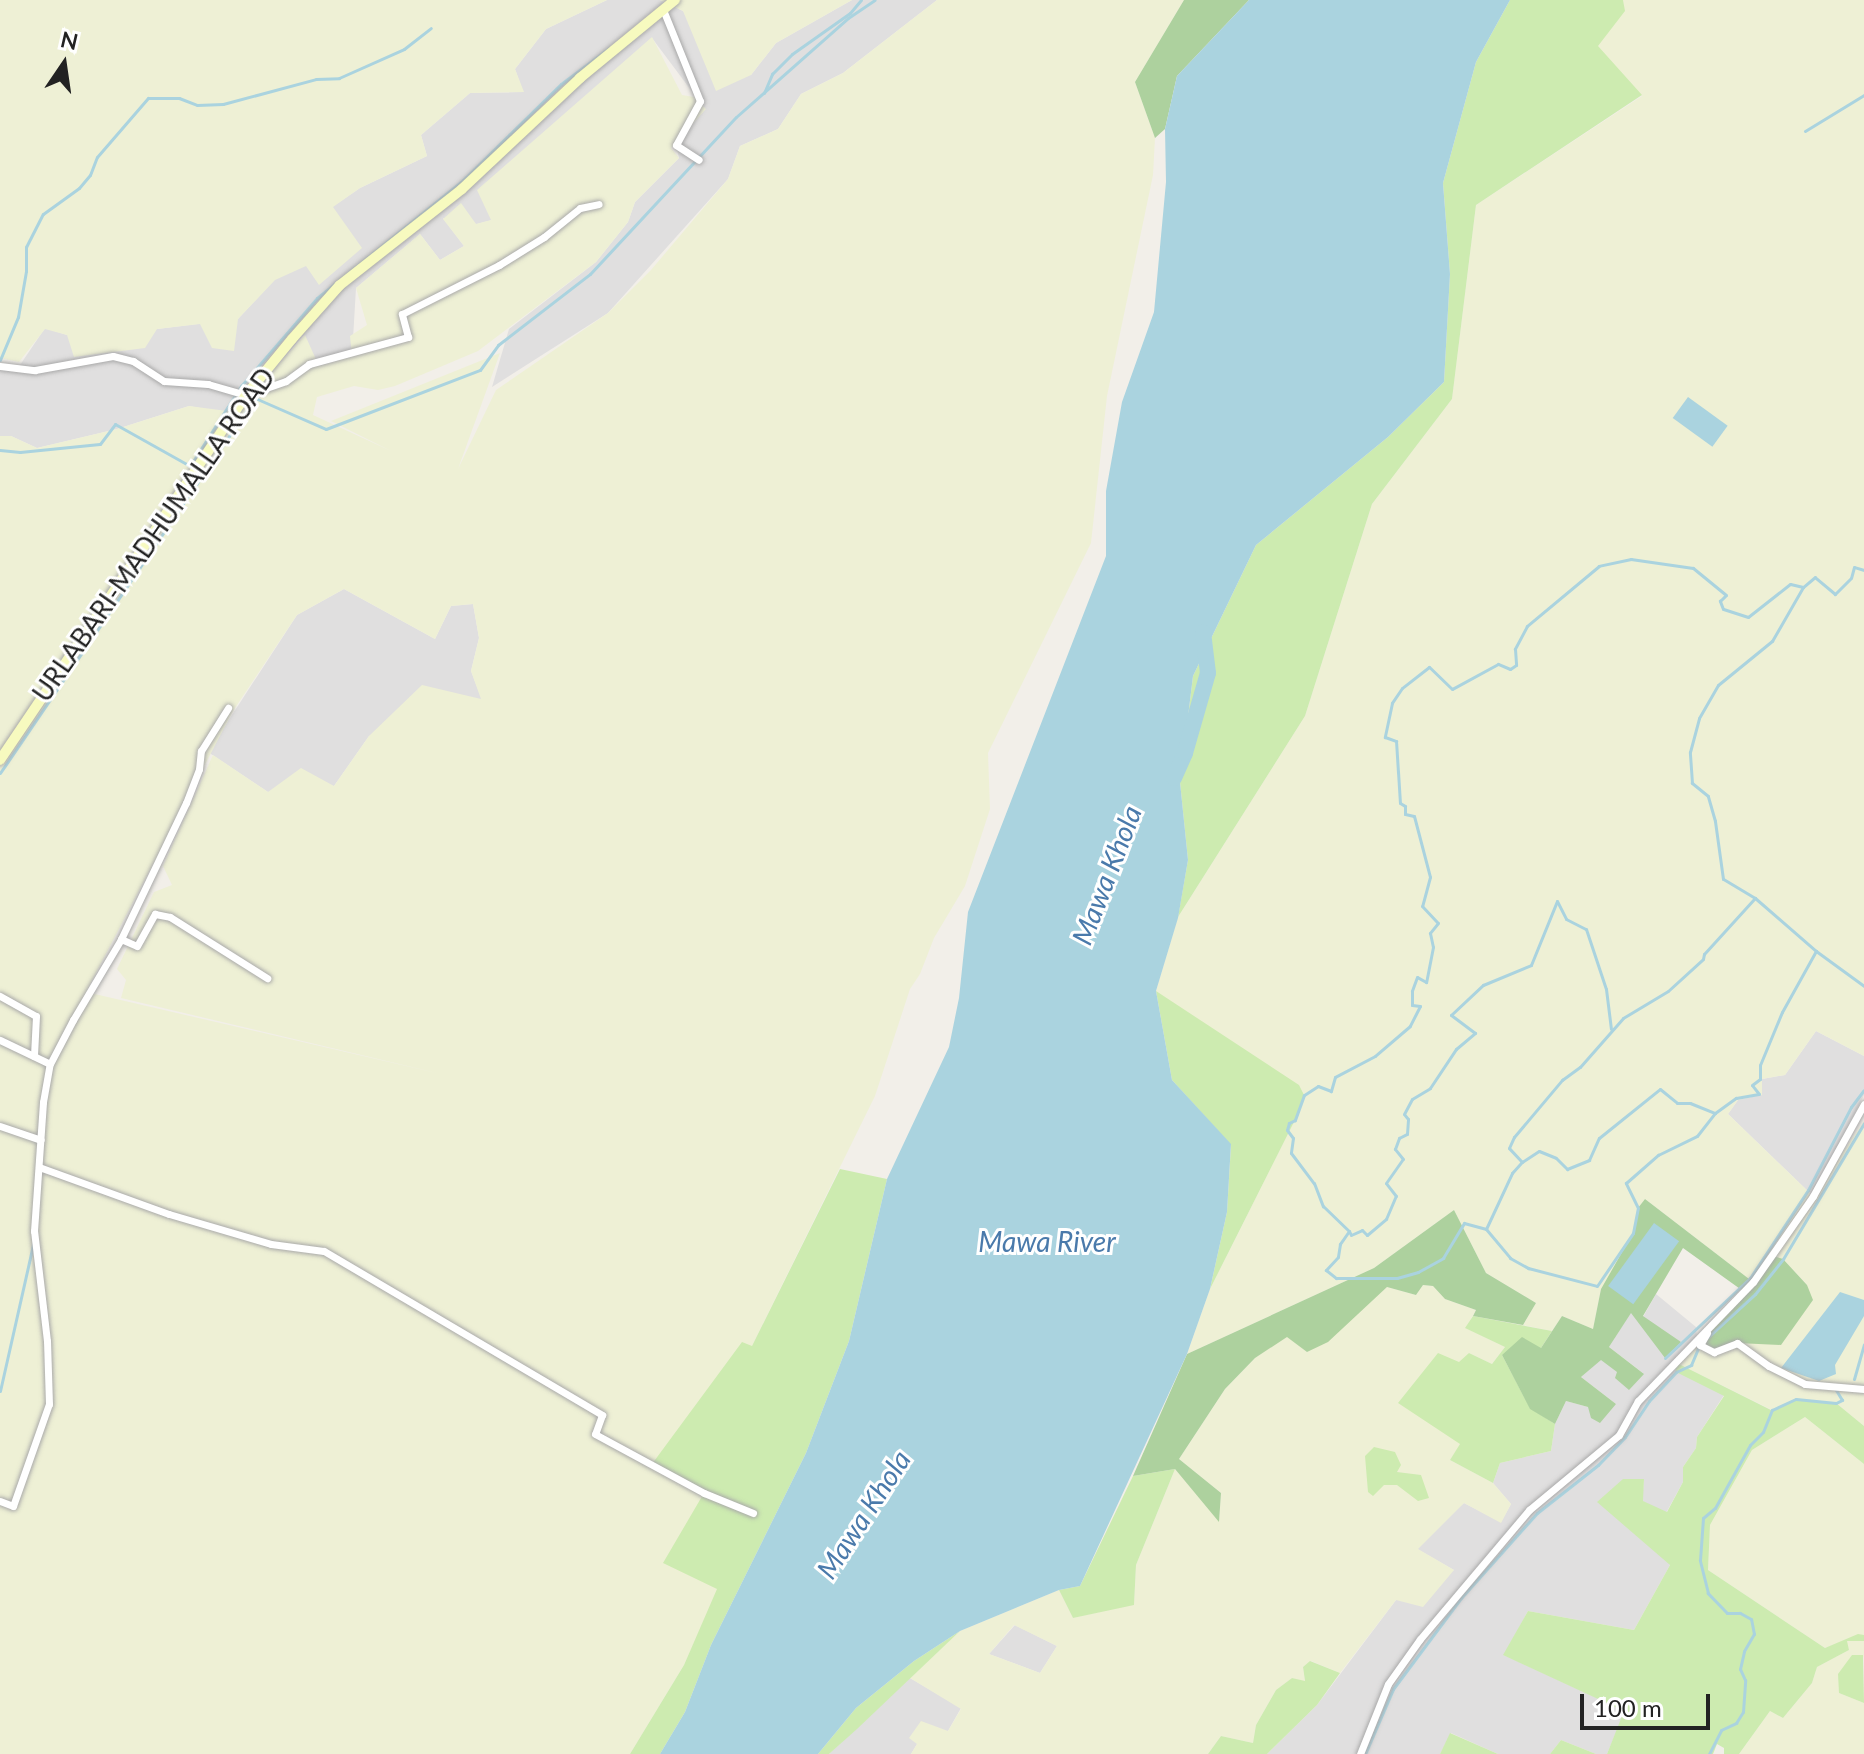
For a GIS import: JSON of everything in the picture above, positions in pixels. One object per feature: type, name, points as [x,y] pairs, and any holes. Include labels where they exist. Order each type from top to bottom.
[{"type":"main road","name":"URLABARI-MADHUMALLA ROAD","points":[[0,760],[246,395],[340,285],[462,189],[580,78],[675,0]]},
{"type":"street","points":[[664,12],[700,101],[676,145],[699,160]]},
{"type":"street","points":[[0,366],[35,370],[113,356],[133,361],[164,381],[208,384],[246,395],[286,381],[309,364],[408,337],[402,314],[499,265],[544,237],[580,208],[599,204]]},
{"type":"street","points":[[0,1501],[13,1506],[49,1404],[47,1341],[34,1231],[50,1064],[121,939],[186,803],[199,769],[201,751],[228,708]]},
{"type":"street","points":[[121,939],[137,946],[152,919],[160,913],[267,978]]},
{"type":"street","points":[[0,996],[36,1016],[34,1056]]},
{"type":"street","points":[[0,1040],[50,1064]]},
{"type":"street","points":[[1360,1754],[1388,1684],[1420,1639],[1529,1510],[1619,1435],[1638,1401],[1753,1282],[1787,1238],[1864,1104]]},
{"type":"street","points":[[0,1126],[41,1140]]},
{"type":"street","points":[[39,1167],[181,1218],[271,1244],[324,1251],[602,1415],[595,1434],[704,1493],[753,1513]]},
{"type":"street","points":[[1714,1322],[1700,1345],[1714,1352],[1737,1343],[1769,1366],[1805,1384],[1864,1389]]},
{"type":"shaded area","points":[[607,0],[660,0],[683,11],[751,75],[776,43],[852,0],[937,0],[843,73],[801,94],[778,129],[740,146],[728,179],[608,313],[492,387],[509,329],[596,262],[628,222],[635,202],[679,158],[676,145],[705,109],[652,38],[492,220],[477,224],[443,218],[464,246],[440,260],[420,234],[356,288],[352,356],[319,367],[304,335],[233,414],[189,406],[117,429],[37,448],[11,436],[0,436],[0,368],[18,368],[45,328],[67,335],[157,329],[238,319],[275,279],[306,265],[319,284],[332,207],[360,188],[427,156],[421,135],[470,93],[523,92],[515,69],[546,29]]},
{"type":"shaded area","points":[[344,589],[435,639],[451,606],[473,604],[479,638],[471,671],[482,700],[369,736],[334,786],[268,792],[208,752],[297,615]]},
{"type":"shaded area","points":[[1816,1031],[1864,1056],[1864,1095],[1813,1196],[1728,1114],[1738,1100],[1759,1087],[1762,1079],[1785,1075]]},
{"type":"shaded area","points":[[1656,1294],[1696,1327],[1697,1338],[1675,1361],[1724,1395],[1697,1437],[1696,1448],[1683,1467],[1683,1482],[1666,1513],[1642,1501],[1644,1480],[1623,1479],[1670,1565],[1634,1630],[1528,1611],[1504,1655],[1625,1711],[1607,1754],[1596,1754],[1561,1740],[1550,1754],[1498,1754],[1451,1733],[1440,1754],[1267,1754],[1317,1705],[1396,1600],[1454,1570],[1417,1549],[1458,1508],[1464,1503],[1501,1522],[1511,1504],[1493,1483],[1500,1463],[1551,1451],[1555,1424],[1566,1401],[1588,1407],[1616,1404],[1581,1377],[1601,1359],[1618,1372],[1643,1373],[1609,1347],[1631,1312],[1643,1317]]},
{"type":"shaded area","points":[[1015,1625],[1057,1646],[1040,1673],[989,1654]]},
{"type":"shaded area","points":[[910,1678],[961,1708],[948,1731],[917,1744],[911,1754],[829,1754]]},
{"type":"green space","points":[[0,0],[607,0],[546,29],[515,69],[524,92],[470,93],[421,135],[427,156],[360,188],[333,207],[362,248],[319,285],[306,266],[275,280],[238,319],[234,351],[212,348],[200,324],[157,329],[145,348],[74,357],[67,335],[45,329],[19,362],[0,358]]},
{"type":"green space","points":[[660,0],[852,0],[776,43],[751,75],[716,91],[683,11]]},
{"type":"green space","points":[[937,0],[1184,0],[1135,82],[1155,138],[1153,175],[1107,396],[1091,543],[988,753],[990,809],[965,886],[934,938],[920,974],[910,989],[875,1096],[752,1346],[704,1493],[718,1589],[684,1665],[630,1754],[0,1754],[0,436],[11,436],[37,448],[117,429],[189,406],[227,411],[259,395],[260,385],[305,335],[319,366],[352,356],[350,336],[367,325],[356,288],[420,234],[440,260],[464,246],[443,219],[461,203],[476,224],[491,220],[477,190],[652,37],[682,95],[694,97],[706,109],[671,148],[679,158],[635,202],[628,222],[596,262],[478,351],[395,386],[378,390],[354,386],[317,397],[313,415],[391,451],[331,421],[500,353],[458,469],[496,390],[608,313],[651,270],[728,179],[740,146],[778,129],[801,94],[843,73]],"holes":[[[344,589],[435,639],[451,606],[473,604],[479,638],[471,671],[481,699],[422,685],[369,736],[334,786],[301,768],[268,792],[213,755],[163,866],[172,885],[154,892],[117,969],[126,980],[121,998],[441,1074],[86,992],[233,711],[297,615]]]},
{"type":"green space","points":[[1184,0],[1249,0],[1177,76],[1165,129],[1155,138],[1135,82]]},
{"type":"green space","points":[[1510,0],[1623,0],[1625,11],[1598,46],[1642,95],[1476,205],[1452,399],[1372,504],[1305,716],[1178,917],[1188,860],[1180,782],[1193,676],[1256,545],[1388,437],[1444,382],[1450,274],[1443,183],[1476,62]]},
{"type":"green space","points":[[1623,0],[1864,0],[1864,1056],[1816,1031],[1785,1075],[1762,1079],[1762,1095],[1738,1100],[1728,1114],[1813,1196],[1864,1121],[1864,1426],[1836,1403],[1796,1399],[1772,1410],[1675,1362],[1697,1338],[1807,1285],[1783,1259],[1753,1282],[1645,1199],[1638,1208],[1633,1233],[1601,1289],[1593,1329],[1562,1316],[1552,1331],[1523,1325],[1536,1303],[1486,1273],[1454,1210],[1374,1268],[1187,1354],[1210,1289],[1295,1120],[1156,991],[1178,917],[1305,716],[1372,504],[1452,399],[1476,205],[1642,96],[1597,46],[1624,11]]},
{"type":"green space","points":[[1156,991],[1299,1085],[1304,1095],[1295,1120],[1210,1289],[1227,1212],[1231,1145],[1172,1080]]},
{"type":"green space","points":[[840,1169],[887,1179],[849,1341],[806,1453],[711,1645],[685,1712],[660,1754],[630,1754],[684,1665],[717,1589],[663,1563],[704,1493],[652,1464],[742,1342],[752,1346]]},
{"type":"green space","points":[[1645,1199],[1753,1282],[1773,1256],[1783,1259],[1807,1285],[1813,1300],[1781,1345],[1737,1343],[1714,1352],[1700,1345],[1714,1322],[1743,1291],[1683,1248],[1643,1316],[1681,1342],[1665,1358],[1631,1313],[1609,1347],[1644,1374],[1629,1390],[1615,1378],[1617,1372],[1601,1360],[1581,1377],[1616,1404],[1600,1423],[1591,1418],[1588,1407],[1566,1401],[1555,1424],[1530,1409],[1502,1355],[1522,1337],[1541,1348],[1562,1316],[1593,1329],[1601,1289],[1633,1233],[1638,1208]]},
{"type":"green space","points":[[1454,1210],[1486,1273],[1536,1303],[1523,1325],[1473,1316],[1476,1310],[1445,1299],[1433,1286],[1423,1285],[1416,1295],[1387,1287],[1328,1342],[1307,1352],[1287,1337],[1255,1358],[1225,1389],[1179,1459],[1221,1493],[1219,1522],[1175,1469],[1133,1476],[1187,1354],[1374,1268]]},
{"type":"green space","points":[[1423,1285],[1433,1286],[1445,1299],[1476,1310],[1466,1328],[1505,1347],[1492,1364],[1469,1353],[1461,1444],[1450,1460],[1493,1483],[1511,1504],[1501,1523],[1464,1503],[1418,1549],[1454,1570],[1423,1607],[1396,1600],[1340,1673],[1311,1661],[1303,1667],[1305,1682],[1292,1678],[1276,1690],[1256,1725],[1253,1743],[1221,1736],[1208,1754],[911,1754],[917,1744],[909,1738],[921,1721],[948,1731],[961,1709],[910,1678],[960,1631],[1059,1590],[1073,1618],[1134,1604],[1136,1565],[1175,1469],[1219,1521],[1221,1493],[1179,1459],[1225,1389],[1255,1358],[1287,1336],[1307,1352],[1387,1287],[1416,1295]],"holes":[[[1014,1625],[1057,1646],[1040,1673],[989,1654]]]},
{"type":"green space","points":[[1473,1316],[1552,1331],[1541,1348],[1502,1355],[1530,1408],[1555,1424],[1551,1451],[1500,1463],[1493,1483],[1450,1460],[1460,1444],[1398,1403],[1438,1353],[1459,1362],[1469,1353],[1492,1364],[1505,1347],[1465,1328]]},
{"type":"green space","points":[[1675,1362],[1771,1410],[1796,1399],[1836,1403],[1864,1426],[1864,1464],[1805,1417],[1752,1450],[1710,1525],[1708,1570],[1825,1648],[1858,1634],[1864,1635],[1864,1641],[1847,1641],[1849,1650],[1817,1667],[1812,1683],[1783,1718],[1770,1711],[1739,1754],[1724,1754],[1724,1748],[1717,1744],[1713,1754],[1607,1754],[1624,1711],[1503,1655],[1528,1611],[1634,1630],[1670,1565],[1597,1502],[1623,1479],[1644,1479],[1643,1501],[1667,1512],[1683,1482],[1683,1467],[1696,1448],[1697,1437],[1724,1396],[1676,1372]]},
{"type":"green space","points":[[1805,1417],[1864,1464],[1864,1635],[1825,1648],[1708,1570],[1710,1525],[1752,1450]]},
{"type":"green space","points":[[1374,1447],[1395,1452],[1401,1465],[1397,1472],[1421,1475],[1429,1498],[1418,1501],[1397,1485],[1384,1485],[1373,1496],[1368,1492],[1365,1456]]},
{"type":"green space","points":[[1175,1469],[1136,1565],[1134,1605],[1073,1618],[1059,1590],[1080,1586],[1133,1476]]},
{"type":"green space","points":[[960,1631],[829,1754],[818,1754],[856,1708],[914,1661]]},
{"type":"green space","points":[[1846,1641],[1864,1641],[1864,1660],[1863,1655],[1839,1693],[1864,1703],[1864,1754],[1739,1754],[1770,1711],[1783,1718],[1812,1683],[1817,1667],[1849,1650]]},
{"type":"green space","points":[[1852,1655],[1863,1655],[1864,1703],[1839,1693],[1838,1674]]},
{"type":"green space","points":[[1310,1661],[1340,1673],[1317,1705],[1267,1754],[1208,1754],[1221,1736],[1253,1743],[1256,1725],[1276,1690],[1292,1678],[1305,1681],[1303,1667]]},
{"type":"green space","points":[[1450,1733],[1498,1754],[1440,1754]]},
{"type":"green space","points":[[1561,1740],[1596,1754],[1550,1754]]},
{"type":"water","name":"Mawa River","points":[[1249,0],[1510,0],[1476,62],[1443,183],[1450,274],[1444,382],[1388,437],[1256,545],[1193,676],[1180,782],[1188,860],[1178,918],[1156,991],[1172,1080],[1231,1144],[1227,1212],[1210,1289],[1187,1354],[1080,1586],[1059,1590],[960,1631],[914,1661],[856,1708],[818,1754],[660,1754],[685,1712],[711,1645],[806,1453],[849,1341],[887,1179],[949,1047],[959,998],[968,912],[1106,556],[1106,491],[1122,402],[1154,312],[1166,182],[1165,129],[1177,76]]},
{"type":"water","points":[[1688,397],[1728,426],[1712,447],[1673,418]]},
{"type":"water","points":[[1654,1223],[1679,1241],[1633,1304],[1608,1286]]},
{"type":"water","points":[[1840,1292],[1864,1300],[1864,1316],[1835,1365],[1836,1374],[1819,1381],[1781,1368]]},
{"type":"waterway","points":[[764,93],[772,74],[792,54],[850,13],[861,0]]},
{"type":"waterway","points":[[0,773],[255,398],[326,429],[480,370],[498,345],[590,274],[736,117],[848,18],[875,0]]},
{"type":"waterway","points":[[0,360],[18,317],[26,271],[26,247],[43,214],[79,188],[90,175],[97,157],[148,98],[179,98],[197,105],[223,104],[316,79],[339,78],[404,49],[431,28]]},
{"type":"waterway","points":[[0,450],[20,452],[100,444],[115,424],[190,466],[241,386],[317,298],[463,180],[561,84],[609,48]]},
{"type":"waterway","points":[[1805,131],[1864,95]]},
{"type":"waterway","points":[[1864,570],[1854,567],[1851,578],[1835,594],[1815,577],[1803,587],[1790,584],[1748,617],[1723,609],[1720,601],[1726,595],[1693,568],[1631,559],[1599,566],[1527,626],[1515,649],[1516,665],[1510,669],[1498,664],[1452,689],[1429,667],[1402,688],[1392,703],[1385,737],[1396,741],[1400,803],[1405,806],[1405,814],[1414,816],[1430,877],[1422,906],[1438,923],[1430,933],[1433,947],[1426,982],[1417,977],[1412,991],[1412,1005],[1420,1006],[1410,1026],[1375,1056],[1335,1077],[1331,1091],[1318,1086],[1304,1095],[1295,1120],[1289,1123],[1287,1130],[1293,1138],[1291,1153],[1314,1183],[1323,1206],[1349,1231],[1340,1244],[1338,1257],[1326,1270],[1336,1278],[1397,1278],[1418,1272],[1443,1258],[1464,1223],[1486,1229],[1512,1173],[1522,1162],[1539,1151],[1556,1158],[1567,1169],[1589,1160],[1599,1138],[1660,1089],[1677,1103],[1690,1103],[1715,1113],[1736,1098],[1759,1094],[1752,1085],[1760,1079],[1760,1065],[1782,1012],[1816,951],[1864,986]]},
{"type":"waterway","points":[[1755,898],[1723,879],[1715,821],[1708,796],[1692,783],[1690,752],[1699,718],[1718,685],[1772,641],[1803,587]]},
{"type":"waterway","name":"Mawa Khola","points":[[1174,778],[1185,753],[1208,673],[1203,632]]},
{"type":"waterway","points":[[1522,1162],[1509,1148],[1514,1137],[1562,1080],[1580,1067],[1623,1018],[1668,991],[1703,959],[1704,954],[1755,898],[1816,951]]},
{"type":"waterway","points":[[1349,1231],[1351,1235],[1362,1230],[1367,1235],[1386,1219],[1396,1196],[1386,1183],[1403,1159],[1395,1149],[1399,1138],[1407,1134],[1408,1119],[1404,1114],[1412,1099],[1430,1088],[1456,1049],[1475,1033],[1451,1015],[1483,985],[1531,965],[1557,901],[1566,919],[1586,929],[1606,989],[1611,1029]]},
{"type":"waterway","points":[[1665,1358],[1750,1278],[1808,1190],[1851,1107],[1864,1090]]},
{"type":"waterway","points":[[1486,1229],[1510,1258],[1528,1268],[1597,1286],[1633,1233],[1638,1208],[1626,1183],[1658,1155],[1697,1136],[1715,1113]]},
{"type":"waterway","points":[[1707,1338],[1755,1294],[1783,1259],[1864,1123]]},
{"type":"waterway","points":[[0,1391],[33,1244]]},
{"type":"waterway","points":[[1854,1379],[1864,1344]]},
{"type":"waterway","points":[[1365,1754],[1393,1689],[1461,1598],[1537,1513],[1598,1465],[1625,1437],[1649,1401],[1676,1372],[1691,1365],[1699,1346]]},
{"type":"waterway","points":[[1709,1754],[1721,1730],[1736,1723],[1743,1712],[1745,1680],[1740,1669],[1744,1651],[1754,1634],[1751,1619],[1740,1613],[1727,1613],[1708,1593],[1700,1560],[1703,1518],[1715,1508],[1750,1445],[1763,1432],[1772,1410],[1796,1399],[1836,1403],[1842,1400],[1836,1390]]}]
